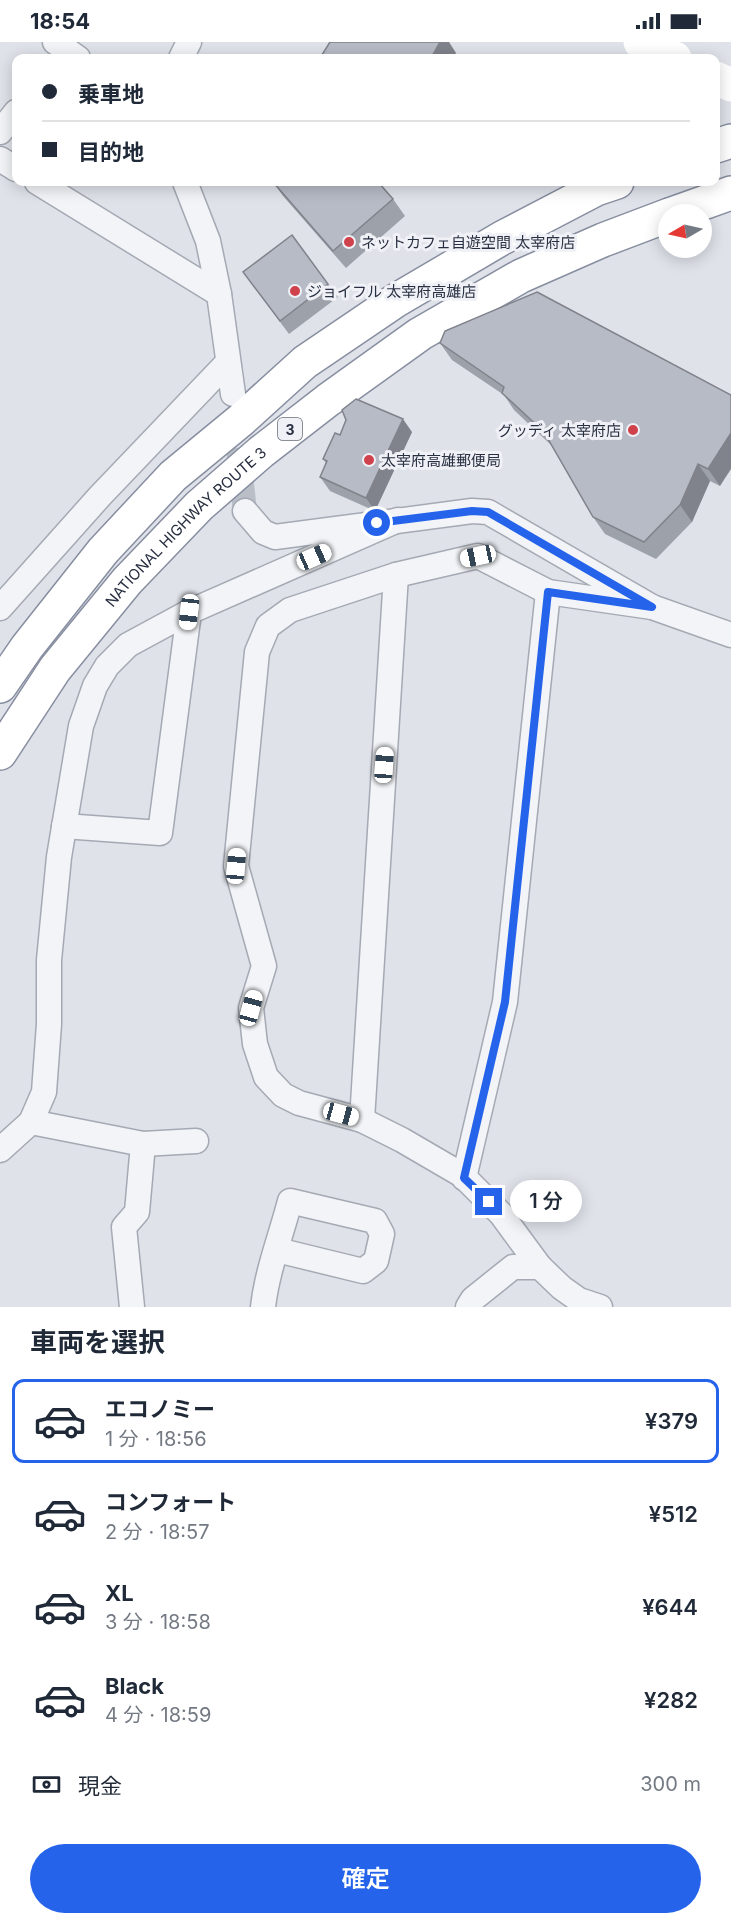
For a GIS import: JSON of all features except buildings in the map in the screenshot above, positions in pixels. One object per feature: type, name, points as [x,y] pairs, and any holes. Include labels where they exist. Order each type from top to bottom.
[{"type":"main road","points":[[640,42],[666,54]]},
{"type":"main road","points":[[0,686],[27,646],[103,551],[166,485],[304,363],[395,301],[502,238],[605,186]]},
{"type":"main road","name":"NATIONAL HIGHWAY ROUTE 3","points":[[700,204],[731,193]]},
{"type":"main road","name":"NATIONAL HIGHWAY ROUTE 3","points":[[0,753],[55,669],[127,581],[199,506],[261,452],[328,400],[420,334],[521,276],[603,240],[658,219]]},
{"type":"street","points":[[0,132],[12,117]]},
{"type":"street","points":[[44,186],[219,294]]},
{"type":"street","points":[[187,186],[208,241],[219,294],[233,394]]},
{"type":"street","points":[[0,608],[100,496],[228,362]]},
{"type":"street","points":[[245,511],[263,532],[275,537],[472,511],[488,512],[652,607],[731,635]]},
{"type":"street","points":[[0,1150],[31,1122],[44,1092],[49,1024],[48,960],[59,857],[81,726],[95,686],[108,666],[128,645],[189,612],[398,520]]},
{"type":"street","points":[[600,1307],[579,1300],[562,1288],[540,1267],[501,1215],[464,1178],[402,1140],[362,1120],[299,1103],[283,1095],[266,1077],[255,1044],[251,1008],[264,966],[236,866],[257,652],[268,626],[291,610],[396,575],[478,556],[548,592],[652,607]]},
{"type":"street","points":[[362,1120],[396,575]]},
{"type":"street","points":[[464,1178],[505,1002],[548,592]]},
{"type":"street","points":[[64,826],[160,833],[189,612]]},
{"type":"street","points":[[31,1122],[143,1144],[196,1141]]},
{"type":"street","points":[[132,1307],[124,1227],[136,1212],[143,1144]]},
{"type":"street","points":[[263,1307],[276,1250]]},
{"type":"street","points":[[468,1307],[473,1299],[513,1267],[540,1267]]},
{"type":"tunnel","points":[[234,412],[245,511]]},
{"type":"place","name":"ネットカフェ自遊空間 太宰府店","points":[[349,242]]},
{"type":"place","name":"ジョイフル 太宰府高雄店","points":[[295,291]]},
{"type":"place","name":"グッディ 太宰府店","points":[[633,430]]},
{"type":"place","name":"太宰府高雄郵便局","points":[[369,460]]},
{"type":"route","points":[[377,523],[472,511],[488,512],[652,607],[548,592],[505,1002],[464,1178],[489,1202]]}]
